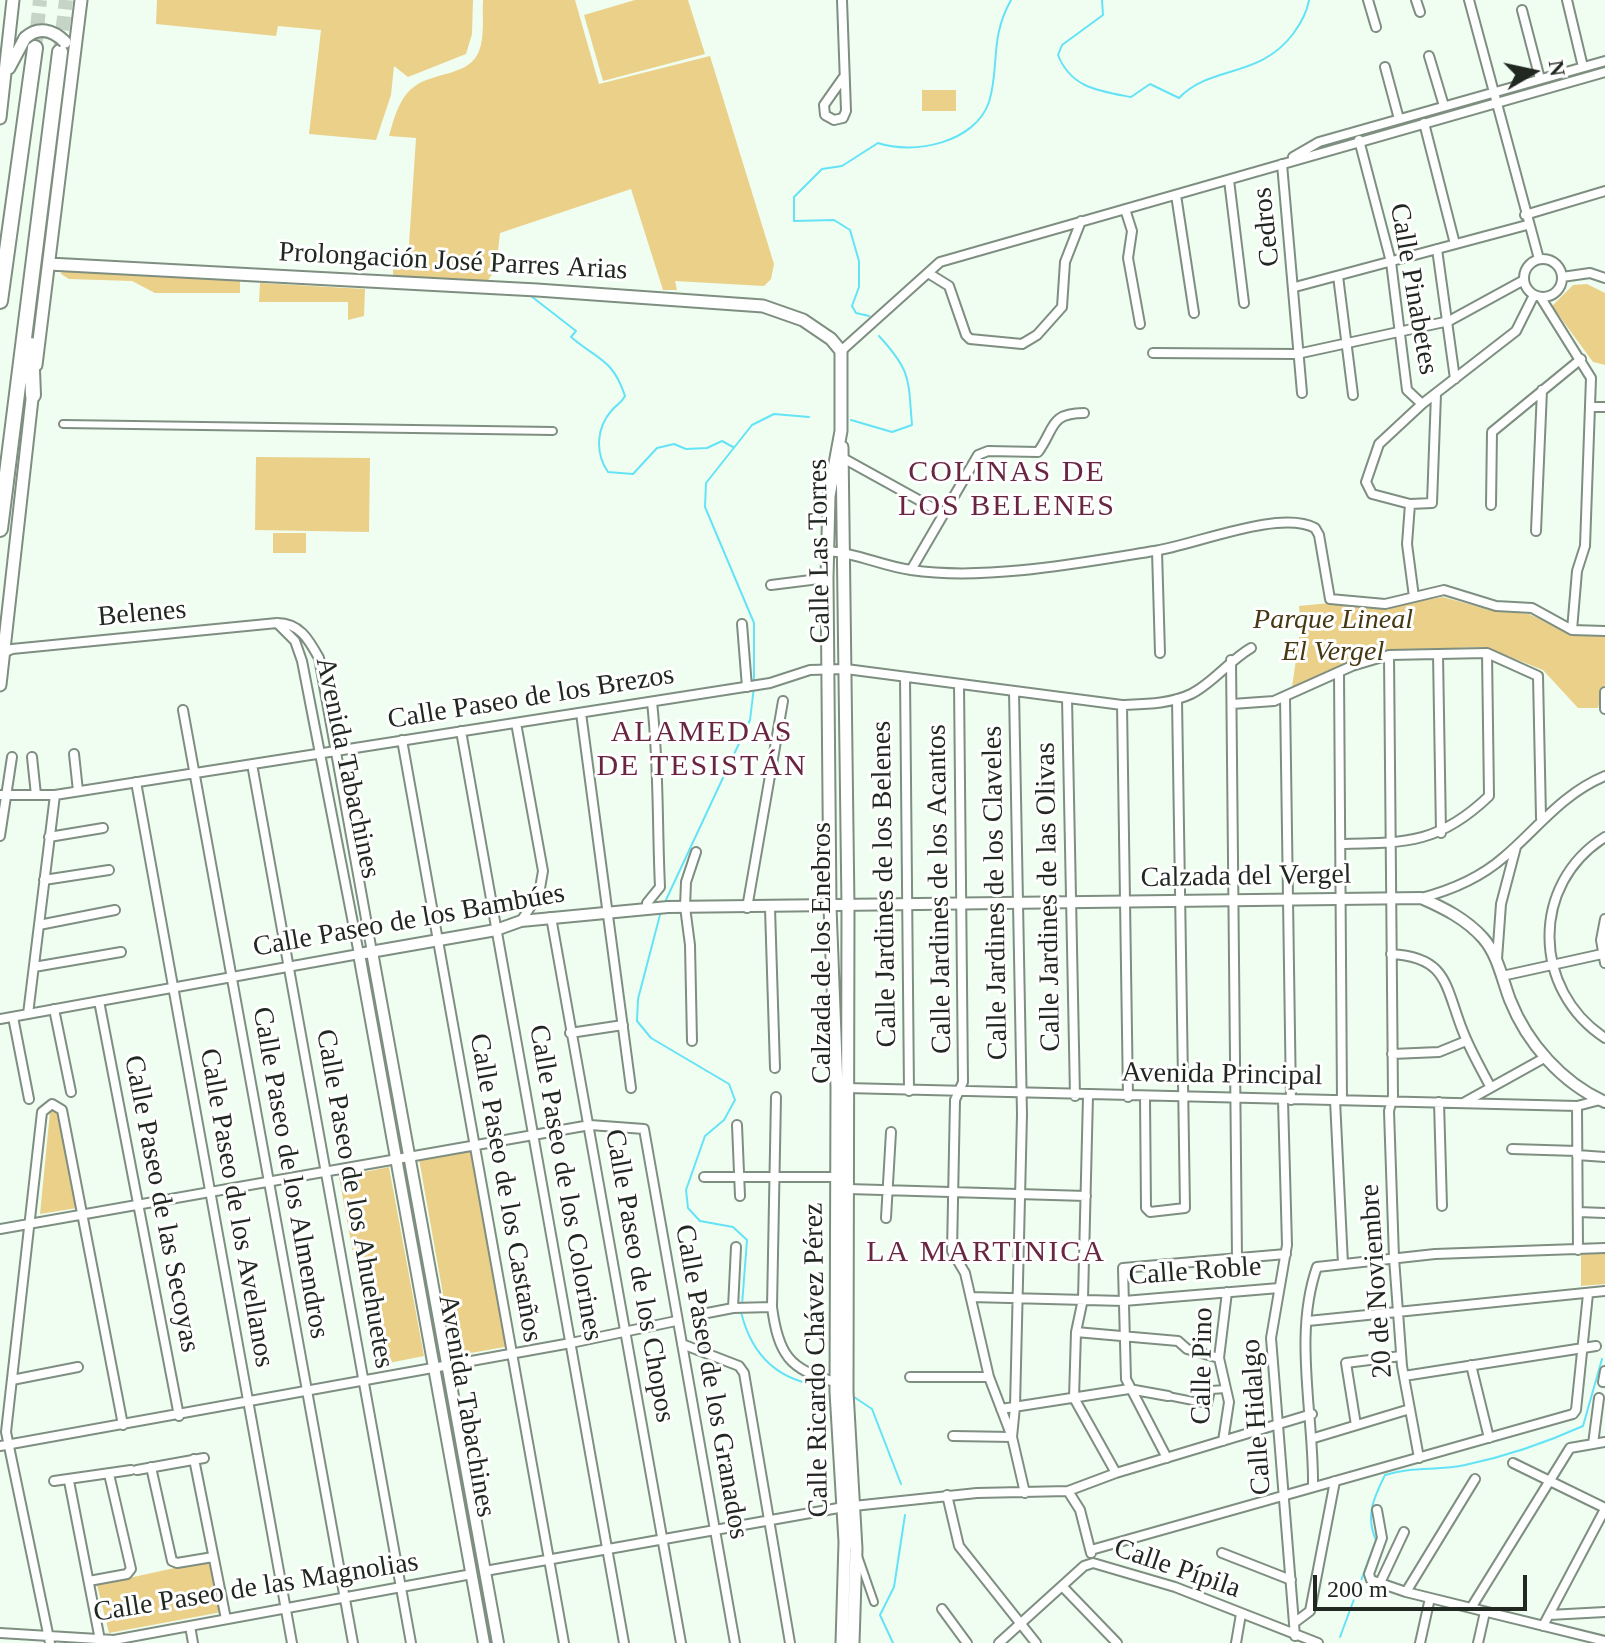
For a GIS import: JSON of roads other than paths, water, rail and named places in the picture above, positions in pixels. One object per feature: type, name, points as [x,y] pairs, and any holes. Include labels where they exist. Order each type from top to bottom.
[{"type":"highway","points":[[0,301],[30,43]]},
{"type":"highway","points":[[0,529],[62,47]]},
{"type":"highway","points":[[33,395],[31,337],[45,209],[47,145]]},
{"type":"main road","points":[[0,118],[13,0]]},
{"type":"main road","points":[[0,685],[81,0]]},
{"type":"main road","points":[[3,83],[30,43],[34,31],[48,31],[62,47],[72,67]]},
{"type":"main road","name":"Prolongación José Parres Arias","points":[[49,264],[537,290],[763,306],[803,320],[831,339],[841,351]]},
{"type":"main road","name":"Calle Las Torres","points":[[841,351],[840,457],[846,669]]},
{"type":"main road","name":"Calle Las Torres","points":[[827,668],[829,496],[840,457]]},
{"type":"main road","points":[[0,613],[12,590]]},
{"type":"main road","name":"Calzada de los Enebros","points":[[827,668],[830,907],[848,1189]]},
{"type":"main road","name":"Calzada de los Enebros","points":[[837,1177],[848,907],[846,669]]},
{"type":"main road","name":"Calle Ricardo Chávez Pérez","points":[[837,1177],[840,1389],[850,1546]]},
{"type":"main road","name":"Calle Ricardo Chávez Pérez","points":[[840,1389],[848,1189]]},
{"type":"main road","points":[[842,1643],[850,1546]]},
{"type":"main road","points":[[850,1546],[853,1643]]},
{"type":"street","points":[[842,0],[846,111],[843,118],[834,120],[825,115],[824,105],[843,78]]},
{"type":"street","points":[[1368,0],[1376,27]]},
{"type":"street","points":[[1416,0],[1420,12]]},
{"type":"street","points":[[1469,0],[1539,259]]},
{"type":"street","points":[[1567,0],[1583,67]]},
{"type":"street","points":[[1522,10],[1540,79]]},
{"type":"street","points":[[1429,56],[1444,106]]},
{"type":"street","points":[[1282,164],[1319,142],[1605,61]]},
{"type":"street","points":[[1385,67],[1399,119]]},
{"type":"street","points":[[841,351],[940,262],[1605,72]]},
{"type":"street","points":[[1424,123],[1455,244]]},
{"type":"street","name":"Calle Pinabetes","points":[[1357,131],[1391,262],[1407,390],[1422,404]]},
{"type":"street","name":"Cedros","points":[[1282,164],[1302,393]]},
{"type":"street","points":[[1229,180],[1244,303]]},
{"type":"street","points":[[1295,287],[1455,244],[1605,191]]},
{"type":"street","points":[[1176,195],[1194,313]]},
{"type":"street","points":[[1125,209],[1132,231],[1128,258],[1140,324]]},
{"type":"street","points":[[928,273],[949,286],[970,339],[1022,344],[1037,335],[1062,307],[1065,262],[1081,221]]},
{"type":"street","points":[[1437,249],[1455,379]]},
{"type":"street","points":[[1153,353],[1297,354],[1449,321],[1524,280],[1528,265],[1539,259],[1554,263],[1562,277],[1557,291],[1538,296],[1516,331],[1422,404],[1379,444],[1366,482],[1372,494],[1410,504],[1432,503],[1435,492],[1436,394]]},
{"type":"street","points":[[1562,277],[1590,273],[1605,278]]},
{"type":"street","points":[[1338,276],[1353,395]]},
{"type":"street","points":[[1524,280],[1538,296],[1591,378],[1585,546],[1577,571],[1572,630]]},
{"type":"street","points":[[1491,505],[1492,432],[1581,359]]},
{"type":"street","points":[[1536,531],[1542,390]]},
{"type":"street","points":[[1591,407],[1605,407]]},
{"type":"street","points":[[911,570],[978,455],[988,451],[1038,452],[1056,419],[1068,413],[1084,413]]},
{"type":"street","points":[[63,424],[553,431]]},
{"type":"street","points":[[840,457],[944,514]]},
{"type":"street","points":[[1410,504],[1407,544],[1414,597]]},
{"type":"street","points":[[828,551],[911,570],[991,572],[1157,551],[1275,524],[1309,525],[1319,535],[1330,599],[1385,604],[1444,590],[1472,596],[1496,606],[1532,608],[1572,630],[1605,631]]},
{"type":"street","points":[[1157,551],[1160,653]]},
{"type":"street","points":[[771,585],[827,578]]},
{"type":"street","name":"Belenes","points":[[4,649],[277,623]]},
{"type":"street","name":"Avenida Tabachines","points":[[277,623],[295,626],[309,640],[319,658],[498,1643]]},
{"type":"street","name":"Avenida Tabachines","points":[[277,623],[295,641],[302,661],[322,753],[484,1643]]},
{"type":"street","points":[[742,624],[748,687]]},
{"type":"street","points":[[1145,1098],[1146,1208],[1150,1212],[1181,1209],[1186,1204],[1177,699],[1194,693],[1231,660],[1251,648]]},
{"type":"street","points":[[1232,704],[1260,703],[1285,697],[1339,672],[1389,655],[1487,653],[1538,676],[1541,818]]},
{"type":"street","points":[[1342,844],[1392,843],[1441,833],[1467,817],[1489,796],[1487,653]]},
{"type":"street","points":[[1438,654],[1441,833]]},
{"type":"street","name":"20 de Noviembre","points":[[1389,655],[1394,1258],[1401,1356],[1419,1458]]},
{"type":"street","points":[[1231,660],[1237,1258]]},
{"type":"street","name":"Calle Paseo de los Brezos","points":[[4,796],[55,795],[748,687],[827,668],[1122,705],[1177,699]]},
{"type":"street","points":[[1339,672],[1343,899],[1338,1100],[1343,1264]]},
{"type":"street","name":"Calle Jardines de los Belenes","points":[[905,677],[909,1091]]},
{"type":"street","name":"Calle Jardines de los Acantos","points":[[959,684],[964,905],[963,1082],[955,1100],[952,1251],[965,1273],[989,1377],[1012,1437]]},
{"type":"street","name":"Calle Jardines de los Claveles","points":[[1012,1437],[1019,1299],[1021,1094],[1014,691]]},
{"type":"street","points":[[1605,692],[1605,709]]},
{"type":"street","name":"Calle Hidalgo","points":[[1285,697],[1289,1222],[1271,1338],[1295,1636]]},
{"type":"street","name":"Calle Jardines de las Olivas","points":[[1067,698],[1075,1096]]},
{"type":"street","points":[[747,908],[783,701]]},
{"type":"street","points":[[650,908],[647,903],[660,887],[656,801],[659,764],[652,702]]},
{"type":"street","points":[[1122,705],[1128,1097]]},
{"type":"street","name":"Calle Paseo de los Almendros","points":[[183,710],[353,1643]]},
{"type":"street","points":[[581,713],[631,1088]]},
{"type":"street","points":[[516,723],[543,871],[539,894],[521,921]]},
{"type":"street","name":"Calle Paseo de los Colorines","points":[[461,731],[624,1643]]},
{"type":"street","name":"Calle Paseo de los Castaños","points":[[402,740],[564,1643]]},
{"type":"street","points":[[74,754],[78,791]]},
{"type":"street","points":[[0,836],[12,757]]},
{"type":"street","points":[[32,757],[36,795]]},
{"type":"street","name":"Calle Paseo de los Ahuehuetes","points":[[252,764],[411,1643]]},
{"type":"street","name":"Calzada del Vergel","points":[[830,907],[1421,898],[1462,885],[1516,846],[1541,818],[1585,785],[1605,776]]},
{"type":"street","name":"Calle Paseo de los Avellanos","points":[[136,782],[292,1643]]},
{"type":"street","points":[[28,1014],[55,795]]},
{"type":"street","points":[[49,837],[103,828]]},
{"type":"street","points":[[1605,837],[1589,848],[1564,881],[1551,917],[1550,965],[1570,1004],[1605,1038]]},
{"type":"street","points":[[1497,963],[1501,904],[1516,846]]},
{"type":"street","points":[[692,1041],[685,907],[686,882],[696,852]]},
{"type":"street","points":[[44,880],[109,870]]},
{"type":"street","points":[[1421,898],[1471,926],[1483,938],[1497,963],[1518,1019],[1546,1057],[1603,1101]]},
{"type":"street","name":"Calle Paseo de los Bambúes","points":[[0,1019],[496,930],[521,921],[668,907],[830,907]]},
{"type":"street","points":[[770,908],[775,1068]]},
{"type":"street","points":[[39,925],[115,910]]},
{"type":"street","name":"Calle Paseo de los Chopos","points":[[551,917],[681,1643]]},
{"type":"street","points":[[1502,976],[1550,965],[1604,958],[1605,919]]},
{"type":"street","points":[[34,967],[121,952]]},
{"type":"street","points":[[1391,954],[1420,958],[1440,972],[1466,1041],[1490,1086]]},
{"type":"street","name":"Calle Paseo de las Secoyas","points":[[99,1001],[179,1416]]},
{"type":"street","points":[[54,1009],[71,1092]]},
{"type":"street","points":[[13,1017],[29,1099]]},
{"type":"street","points":[[570,1033],[623,1025]]},
{"type":"street","points":[[1392,1054],[1432,1054],[1466,1041]]},
{"type":"street","points":[[1465,1102],[1546,1057]]},
{"type":"street","name":"Avenida Principal","points":[[842,1088],[1145,1098],[1577,1106],[1603,1101]]},
{"type":"street","points":[[1088,1096],[1083,1299],[1076,1332],[1074,1398],[1116,1473]]},
{"type":"street","points":[[776,1097],[772,1307],[776,1334],[786,1356],[806,1373],[840,1389]]},
{"type":"street","points":[[1439,1102],[1442,1206]]},
{"type":"street","points":[[49,1640],[4,1446],[42,1112],[52,1104],[62,1110],[123,1425]]},
{"type":"street","points":[[1577,1106],[1578,1250]]},
{"type":"street","points":[[0,1229],[139,1207],[590,1125]]},
{"type":"street","name":"Calle Paseo de los Granados","points":[[590,1125],[644,1129],[735,1643]]},
{"type":"street","points":[[737,1125],[740,1196]]},
{"type":"street","points":[[886,1218],[891,1132]]},
{"type":"street","points":[[1512,1149],[1605,1157]]},
{"type":"street","points":[[704,1177],[837,1177]]},
{"type":"street","points":[[848,1189],[1086,1196]]},
{"type":"street","points":[[1578,1212],[1605,1213]]},
{"type":"street","points":[[735,1308],[736,1247]]},
{"type":"street","points":[[1313,1486],[1314,1438],[1308,1321],[1317,1267],[1394,1258],[1605,1248]]},
{"type":"street","points":[[1167,1458],[1129,1389],[1124,1338],[1123,1268],[1286,1254]]},
{"type":"street","name":"Calle Roble","points":[[971,1297],[1124,1301],[1279,1288]]},
{"type":"street","points":[[1308,1321],[1605,1291]]},
{"type":"street","name":"Calle Pino","points":[[1223,1441],[1229,1402],[1219,1358],[1226,1325],[1227,1292]]},
{"type":"street","points":[[1091,1550],[1575,1413],[1588,1294]]},
{"type":"street","points":[[697,1315],[735,1308],[772,1307]]},
{"type":"street","points":[[4,1446],[249,1403],[676,1321]]},
{"type":"street","points":[[1076,1332],[1178,1341],[1187,1349],[1219,1358]]},
{"type":"street","points":[[682,1344],[739,1366],[744,1373],[790,1643]]},
{"type":"street","points":[[1404,1376],[1596,1346]]},
{"type":"street","points":[[1356,1425],[1346,1363],[1401,1356]]},
{"type":"street","points":[[1471,1365],[1489,1438]]},
{"type":"street","points":[[12,1380],[78,1367]]},
{"type":"street","points":[[1603,1382],[1605,1371]]},
{"type":"street","points":[[910,1377],[989,1377]]},
{"type":"street","points":[[1001,1409],[1129,1389],[1208,1404],[1211,1390],[1226,1389]]},
{"type":"street","points":[[1593,1444],[1599,1398]]},
{"type":"street","points":[[1314,1438],[1410,1409]]},
{"type":"street","points":[[485,1571],[849,1506],[947,1495],[1068,1491],[1116,1473],[1312,1414]]},
{"type":"street","points":[[953,1436],[1012,1437],[1025,1493]]},
{"type":"street","points":[[1471,1608],[1572,1446],[1605,1442]]},
{"type":"street","points":[[54,1481],[199,1458],[213,1557],[226,1619]]},
{"type":"street","points":[[1513,1463],[1605,1509],[1543,1626]]},
{"type":"street","points":[[151,1467],[172,1561],[177,1563],[213,1557]]},
{"type":"street","points":[[89,1581],[127,1574],[131,1569],[109,1474]]},
{"type":"street","points":[[1406,1592],[1475,1479]]},
{"type":"street","points":[[69,1481],[100,1640]]},
{"type":"street","points":[[1294,1623],[1310,1611],[1335,1481]]},
{"type":"street","points":[[1068,1491],[1080,1510],[1093,1563]]},
{"type":"street","points":[[947,1495],[959,1546],[1036,1643]]},
{"type":"street","points":[[1377,1510],[1382,1538],[1369,1574],[1376,1581],[1406,1592],[1605,1641]]},
{"type":"street","points":[[1376,1581],[1404,1532]]},
{"type":"street","points":[[850,1546],[874,1602]]},
{"type":"street","points":[[1222,1553],[1291,1580]]},
{"type":"street","name":"Calle Pípila","points":[[999,1643],[1084,1566],[1093,1563],[1175,1587],[1318,1643]]},
{"type":"street","name":"Calle Paseo de las Magnolias","points":[[0,1633],[49,1640],[100,1640],[472,1574]]},
{"type":"street","points":[[1062,1586],[1117,1643]]},
{"type":"street","points":[[1420,1643],[1430,1598]]},
{"type":"street","points":[[942,1609],[967,1643]]},
{"type":"street","points":[[1478,1643],[1485,1612]]},
{"type":"street","points":[[1549,1615],[1605,1612]]},
{"type":"street","points":[[1236,1643],[1241,1614]]},
{"type":"street","points":[[190,1626],[193,1643]]},
{"type":"street","points":[[1564,1643],[1566,1632]]},
{"type":"waterway","points":[[869,316],[856,313],[852,306],[859,287],[859,261],[850,230],[834,220],[794,221],[794,197],[822,169],[842,166],[878,143],[925,146],[957,136],[971,127],[982,116],[989,102],[997,40],[1011,0]]},
{"type":"waterway","points":[[1102,0],[1103,15],[1062,45],[1058,55],[1070,75],[1097,90],[1131,97],[1150,84],[1179,98],[1205,80],[1250,65],[1280,48],[1301,22],[1309,0]]},
{"type":"waterway","points":[[531,296],[576,331],[571,337],[604,361],[620,384],[625,396],[607,417],[600,433],[599,449],[608,472],[633,474],[657,448],[674,444],[686,449],[707,448],[722,441],[733,447]]},
{"type":"waterway","points":[[851,420],[892,432],[912,425],[903,368],[879,336]]},
{"type":"waterway","points":[[754,681],[754,623],[705,507],[706,483],[752,425],[774,414],[809,417]]},
{"type":"waterway","points":[[665,902],[750,720],[754,687]]},
{"type":"waterway","points":[[661,911],[638,999],[637,1021],[651,1038],[729,1084],[735,1100],[724,1120],[705,1136],[686,1190],[688,1208],[700,1221],[733,1227],[747,1240],[742,1305]]},
{"type":"waterway","points":[[741,1312],[752,1342],[770,1364],[794,1379],[825,1386]]},
{"type":"waterway","points":[[1340,1637],[1376,1540],[1371,1515],[1374,1499],[1385,1475],[1481,1461],[1525,1449],[1583,1426],[1602,1359]]},
{"type":"waterway","points":[[854,1397],[872,1409],[901,1484]]},
{"type":"waterway","points":[[893,1643],[880,1615],[894,1587],[905,1515]]},
{"type":"tunnel","points":[[35,48],[40,0]]},
{"type":"tunnel","points":[[60,51],[66,0]]},
{"type":"district","name":"COLINAS DE LOS BELENES","points":[[1007,490]]},
{"type":"district","name":"ALAMEDAS DE TESISTÁN","points":[[702,750]]},
{"type":"district","name":"LA MARTINICA","points":[[986,1253]]},
{"type":"park label","name":"Parque Lineal El Vergel","points":[[1333,637]]}]
